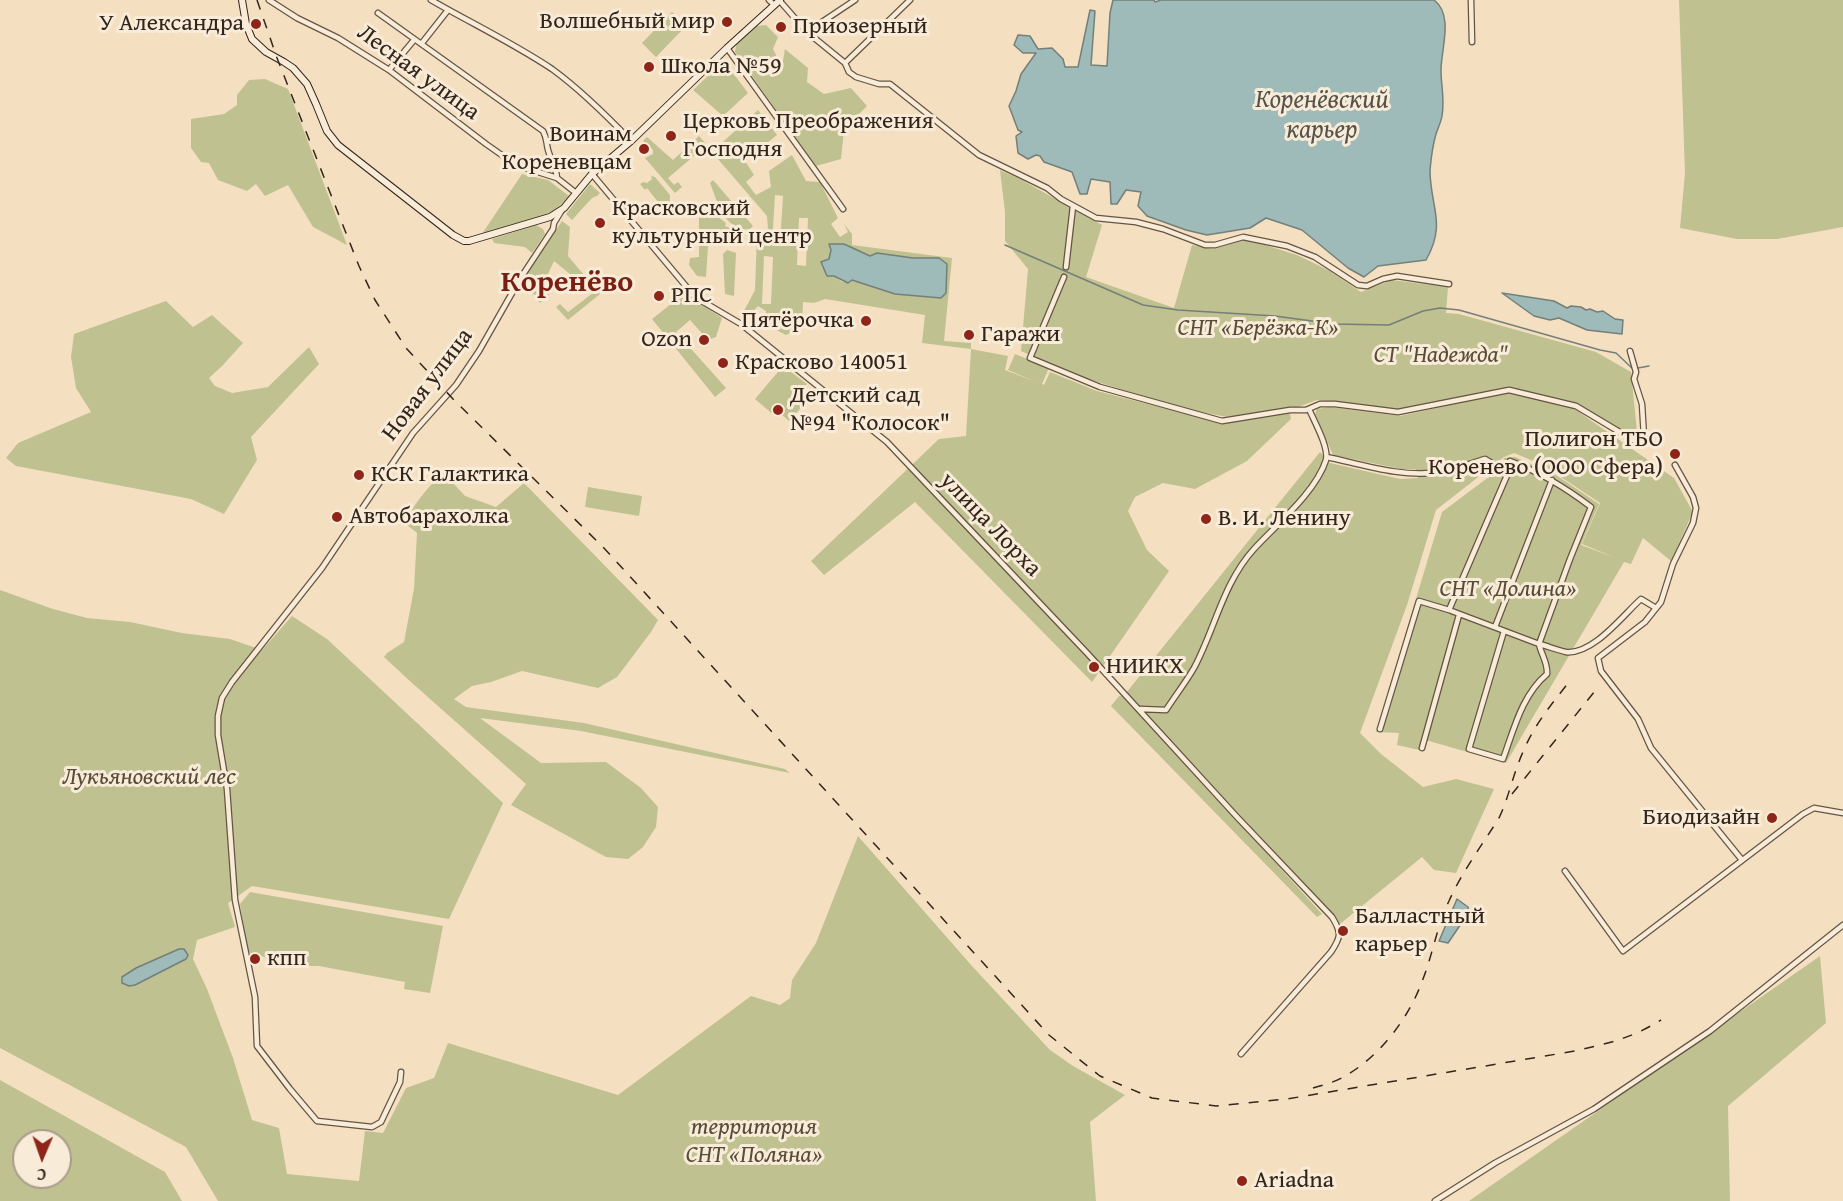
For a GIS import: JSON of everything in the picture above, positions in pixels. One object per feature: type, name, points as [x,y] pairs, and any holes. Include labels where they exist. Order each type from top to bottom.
[{"type":"main road","name":"Новая улица","points":[[242,0],[246,24],[252,39],[266,52],[293,68],[307,84],[327,131],[338,145],[453,235],[464,241],[552,220],[592,174],[631,141],[776,1]]},
{"type":"street","name":"Лесная улица","points":[[269,0],[297,18],[338,38],[389,70],[516,165],[557,178],[576,193]]},
{"type":"street","points":[[431,0],[500,37],[552,69],[585,95],[631,141]]},
{"type":"street","points":[[807,32],[855,0]]},
{"type":"street","points":[[845,63],[910,0]]},
{"type":"street","points":[[1471,0],[1472,42]]},
{"type":"street","points":[[776,1],[807,32],[845,63],[849,72],[856,77],[879,84],[890,84],[979,156],[1047,188],[1096,218],[1136,222],[1163,229],[1204,245],[1215,245],[1243,237],[1293,248],[1315,257],[1358,285],[1367,286],[1397,276],[1449,284]]},
{"type":"street","points":[[422,43],[448,10]]},
{"type":"street","points":[[378,14],[543,131],[547,137],[546,145],[549,155],[556,166],[557,178]]},
{"type":"street","points":[[389,70],[414,40]]},
{"type":"street","points":[[727,48],[843,209]]},
{"type":"street","name":"улица Лорха","points":[[592,174],[695,297],[741,324],[887,442],[1332,917],[1339,927],[1340,939],[1241,1054]]},
{"type":"street","points":[[1066,267],[1073,206]]},
{"type":"street","name":"Новая улица","points":[[401,1071],[400,1082],[381,1122],[372,1127],[317,1121],[257,1046],[255,1001],[235,900],[227,789],[218,735],[218,716],[222,698],[232,682],[313,580],[413,433],[456,385],[473,360],[520,279],[553,229],[552,220]]},
{"type":"street","points":[[1065,277],[1030,358],[1100,387],[1222,421],[1309,409],[1320,404],[1398,412],[1509,390],[1576,406],[1638,443],[1644,437],[1642,404],[1634,379],[1636,372],[1630,351]]},
{"type":"street","points":[[1140,710],[1166,710],[1194,668],[1229,585],[1252,551],[1305,495],[1322,471],[1327,457],[1326,449],[1309,409]]},
{"type":"street","points":[[1327,457],[1404,473],[1441,472],[1485,459],[1508,473]]},
{"type":"street","points":[[1449,610],[1508,473],[1510,461],[1552,480],[1592,507],[1539,644],[1548,667],[1547,674],[1538,682],[1525,702],[1503,759],[1469,749],[1504,631]]},
{"type":"street","points":[[1675,465],[1693,497],[1696,508],[1693,523],[1673,564],[1661,602],[1645,622],[1598,658],[1601,671],[1638,719],[1651,748],[1742,860]]},
{"type":"street","points":[[1495,627],[1552,480]]},
{"type":"street","points":[[1380,729],[1419,601],[1567,652],[1581,650],[1612,629],[1641,598],[1656,608]]},
{"type":"street","points":[[1422,748],[1459,615]]},
{"type":"street","points":[[1565,871],[1623,951],[1803,814],[1814,808],[1843,813]]},
{"type":"street","points":[[1435,1201],[1496,1163],[1576,1120],[1710,1031],[1843,925]]},
{"type":"green space","points":[[1679,0],[1843,0],[1843,227],[1777,239],[1737,239],[1680,228],[1685,173]]},
{"type":"green space","points":[[672,12],[686,26],[656,57],[642,43]]},
{"type":"green space","points":[[766,25],[778,37],[773,49],[777,63],[783,61],[785,49],[808,68],[807,82],[824,94],[851,88],[867,106],[858,115],[852,115],[845,121],[841,159],[816,166],[735,52],[737,40],[756,26]]},
{"type":"green space","points":[[724,61],[748,93],[723,116],[693,90]]},
{"type":"green space","points":[[265,79],[288,89],[347,245],[313,227],[288,185],[265,196],[256,184],[247,191],[218,180],[209,163],[201,162],[191,148],[191,119],[224,114],[237,105],[237,95],[249,80]]},
{"type":"green space","points":[[758,110],[777,135],[745,161],[754,175],[746,182],[756,195],[771,187],[769,171],[792,155],[806,181],[820,182],[838,218],[831,224],[840,237],[848,232],[844,224],[852,234],[852,245],[952,258],[944,341],[971,343],[971,349],[922,343],[925,315],[825,299],[814,303],[803,302],[802,327],[786,335],[765,324],[766,311],[758,306],[750,315],[744,311],[755,290],[757,235],[768,229],[767,216],[717,158],[714,150]],"holes":[[[775,195],[783,196],[780,244],[772,243]],[[799,218],[808,218],[806,266],[797,265]],[[829,244],[844,244],[870,256],[877,253],[913,258],[939,258],[940,298],[895,294],[852,280],[842,282],[821,262],[829,259],[831,250]],[[764,256],[773,257],[771,304],[762,304]]]},
{"type":"green space","points":[[699,136],[707,145],[668,178],[674,185],[678,182],[682,187],[675,193],[645,158],[653,154],[653,150],[643,141],[647,137],[673,160]]},
{"type":"green space","name":"СНТ «Берёзка-К»","points":[[1000,170],[1102,225],[1086,277],[1174,308],[1192,245],[1213,249],[1244,240],[1297,255],[1328,270],[1361,292],[1392,280],[1448,287],[1446,313],[1459,314],[1596,352],[1631,372],[1638,441],[1578,405],[1510,388],[1398,410],[1317,400],[1298,407],[1227,417],[1185,409],[1071,373],[1021,351],[1028,269],[1005,241],[1005,212]]},
{"type":"green space","points":[[522,174],[548,180],[569,196],[541,217],[482,234]]},
{"type":"green space","points":[[651,176],[655,177],[670,195],[669,215],[663,207],[660,209],[656,204],[658,202],[647,188],[645,190],[640,184],[647,183],[652,179]]},
{"type":"green space","points":[[713,180],[753,226],[749,230],[740,228],[727,220],[719,207],[710,183]]},
{"type":"green space","points":[[590,184],[600,193],[592,198],[572,220],[566,214]]},
{"type":"green space","points":[[703,209],[726,223],[725,226],[739,232],[735,239],[721,232],[709,230],[706,277],[697,276],[689,265],[690,258],[699,257],[699,218],[703,217]]},
{"type":"green space","points":[[562,221],[570,227],[568,256],[600,294],[568,320],[556,307],[560,304],[568,312],[593,293],[554,261],[548,274],[556,288],[540,303],[523,279]]},
{"type":"green space","points":[[536,225],[543,229],[545,234],[532,253],[525,247],[494,243],[492,239]]},
{"type":"green space","points":[[727,250],[736,253],[734,296],[725,294],[723,254]]},
{"type":"green space","points":[[685,293],[695,305],[699,303],[722,318],[716,337],[708,340],[690,320],[676,332],[726,388],[715,397],[652,319]]},
{"type":"green space","points":[[166,301],[193,327],[212,315],[243,343],[209,378],[215,386],[232,393],[268,387],[309,347],[319,364],[251,437],[257,460],[224,514],[191,499],[16,466],[6,458],[18,443],[91,412],[76,388],[71,357],[74,334]]},
{"type":"green space","points":[[971,349],[1008,356],[1005,370],[1036,382],[1008,370],[1015,354],[1049,368],[1042,384],[1044,385],[1050,372],[1097,391],[1222,423],[1290,413],[1291,419],[1247,461],[1195,489],[1163,483],[1135,497],[1128,511],[1147,550],[1169,571],[1092,682],[915,502],[824,575],[811,561],[939,439],[966,436]]},
{"type":"green space","points":[[783,366],[807,384],[799,392],[808,400],[789,421],[781,414],[789,404],[776,417],[755,399]]},
{"type":"green space","name":"СНТ «Долина»","points":[[1510,392],[1573,408],[1674,478],[1693,512],[1671,561],[1643,538],[1631,564],[1624,562],[1506,763],[1422,739],[1419,750],[1397,745],[1399,733],[1376,732],[1442,512],[1502,469],[1504,458],[1515,457],[1556,475],[1599,504],[1581,545],[1616,558],[1582,544],[1600,503],[1543,465],[1514,453],[1504,457],[1436,510],[1407,605],[1360,733],[1381,754],[1423,787],[1456,779],[1494,789],[1456,873],[1434,870],[1422,857],[1340,924],[1126,693],[1320,452],[1330,463],[1400,479],[1418,478],[1416,469],[1401,469],[1333,455],[1315,414],[1317,409],[1330,407],[1400,416]]},
{"type":"green space","points":[[443,472],[465,496],[496,507],[524,483],[658,620],[617,677],[598,688],[522,671],[472,686],[454,699],[466,707],[584,723],[785,769],[790,773],[581,731],[480,718],[541,763],[606,762],[641,788],[658,807],[656,827],[643,847],[628,859],[606,857],[511,805],[526,784],[384,657],[404,642],[414,589],[417,533],[406,524],[417,503]]},
{"type":"green space","points":[[588,487],[642,496],[639,516],[585,507]]},
{"type":"green space","name":"Лукьяновский лес","points":[[0,590],[53,609],[87,618],[130,622],[182,633],[230,639],[262,650],[292,616],[327,639],[503,803],[449,919],[252,886],[228,903],[235,927],[197,940],[193,959],[233,1058],[252,1120],[279,1128],[287,1174],[359,1181],[365,1131],[383,1133],[406,1088],[434,1078],[448,1043],[618,1095],[751,996],[780,1005],[790,998],[792,980],[816,943],[858,836],[972,966],[1050,1050],[1073,1066],[1125,1095],[1090,1122],[1096,1201],[218,1201],[186,1147],[0,1048]],"holes":[[[179,949],[147,979],[139,983],[124,985],[122,977],[136,968]]]},
{"type":"green space","points":[[1123,695],[1322,914],[1317,917],[1111,706],[1119,696]]},
{"type":"green space","points":[[250,892],[443,926],[430,993],[404,989],[405,982],[319,966],[293,966],[248,952],[240,904]]},
{"type":"green space","points":[[1820,956],[1826,1023],[1728,1106],[1730,1201],[1469,1201]]},
{"type":"green space","points":[[0,1080],[165,1172],[182,1201],[0,1201]]},
{"type":"water","name":"Коренёвский карьер","points":[[1113,0],[1154,0],[1155,2],[1161,0],[1434,0],[1444,14],[1445,23],[1441,70],[1443,104],[1430,170],[1436,215],[1435,236],[1426,260],[1378,266],[1364,277],[1348,268],[1302,230],[1266,218],[1250,228],[1207,235],[1186,230],[1147,216],[1138,206],[1141,192],[1126,190],[1117,204],[1111,204],[1110,182],[1091,179],[1087,194],[1080,194],[1072,172],[1044,162],[1040,156],[1036,155],[1028,159],[1018,153],[1016,136],[1022,132],[1018,130],[1009,106],[1021,74],[1036,53],[1023,53],[1014,45],[1018,35],[1030,36],[1038,49],[1052,48],[1063,59],[1065,67],[1078,67],[1090,10],[1095,11],[1091,65],[1107,66],[1110,13]]},
{"type":"water","points":[[829,244],[844,244],[870,256],[877,253],[913,258],[939,258],[947,264],[946,293],[941,298],[895,294],[852,280],[848,283],[834,276],[827,276],[821,262],[829,259],[831,250]]},
{"type":"water","points":[[1502,293],[1554,301],[1567,308],[1571,306],[1597,312],[1603,311],[1615,319],[1623,320],[1622,334],[1587,330],[1559,318],[1550,320],[1534,316]]},
{"type":"water","points":[[1457,899],[1468,907],[1469,912],[1448,943],[1439,941]]},
{"type":"water","points":[[179,949],[184,949],[188,955],[186,959],[135,985],[129,986],[122,983],[122,977],[136,968]]},
{"type":"waterway","points":[[1005,245],[1143,305],[1178,310],[1275,316],[1334,324],[1389,325],[1423,311],[1440,308],[1459,310],[1616,353],[1633,369]]},
{"type":"waterway","points":[[1638,368],[1649,366]]},
{"type":"railway","points":[[257,0],[277,58],[359,266],[375,300],[406,348],[453,399],[603,547],[1049,1035],[1100,1076],[1152,1098],[1216,1106],[1287,1099],[1575,1051],[1629,1036],[1661,1020]]},
{"type":"railway","points":[[1313,1088],[1339,1079],[1360,1066],[1383,1045],[1411,1007],[1430,959],[1441,920],[1454,890],[1499,818],[1527,742],[1543,715],[1569,682]]},
{"type":"railway","points":[[1512,794],[1599,686]]},
{"type":"place","name":"Волшебный мир","points":[[727,22]]},
{"type":"place","name":"У Александра","points":[[256,24]]},
{"type":"place","name":"Приозерный","points":[[781,27]]},
{"type":"place","name":"Школа №59","points":[[649,67]]},
{"type":"place","name":"Церковь Преображения Господня","points":[[671,136]]},
{"type":"place","name":"Воинам Кореневцам","points":[[644,149]]},
{"type":"place","name":"Красковский культурный центр","points":[[600,223]]},
{"type":"place","name":"РПС","points":[[659,296]]},
{"type":"place","name":"Пятёрочка","points":[[866,321]]},
{"type":"place","name":"Гаражи","points":[[969,335]]},
{"type":"place","name":"Ozon","points":[[704,340]]},
{"type":"place","name":"Красково 140051","points":[[723,363]]},
{"type":"place","name":"Детский сад №94 \"Колосок\"","points":[[778,410]]},
{"type":"place","name":"Полигон ТБО Коренево (ООО Сфера)","points":[[1675,454]]},
{"type":"place","name":"КСК Галактика","points":[[359,475]]},
{"type":"place","name":"Автобарахолка","points":[[337,517]]},
{"type":"place","name":"В. И. Ленину","points":[[1206,519]]},
{"type":"place","name":"НИИКХ","points":[[1094,667]]},
{"type":"place","name":"Биодизайн","points":[[1772,818]]},
{"type":"place","name":"Балластный карьер","points":[[1343,931]]},
{"type":"place","name":"кпп","points":[[255,959]]},
{"type":"place","name":"Ariadna","points":[[1242,1181]]},
{"type":"district","name":"Коренёво","points":[[567,283]]},
{"type":"park label","name":"СТ \"Надежда\"","points":[[1441,356]]},
{"type":"park label","name":"территория СНТ «Поляна»","points":[[754,1142]]}]
